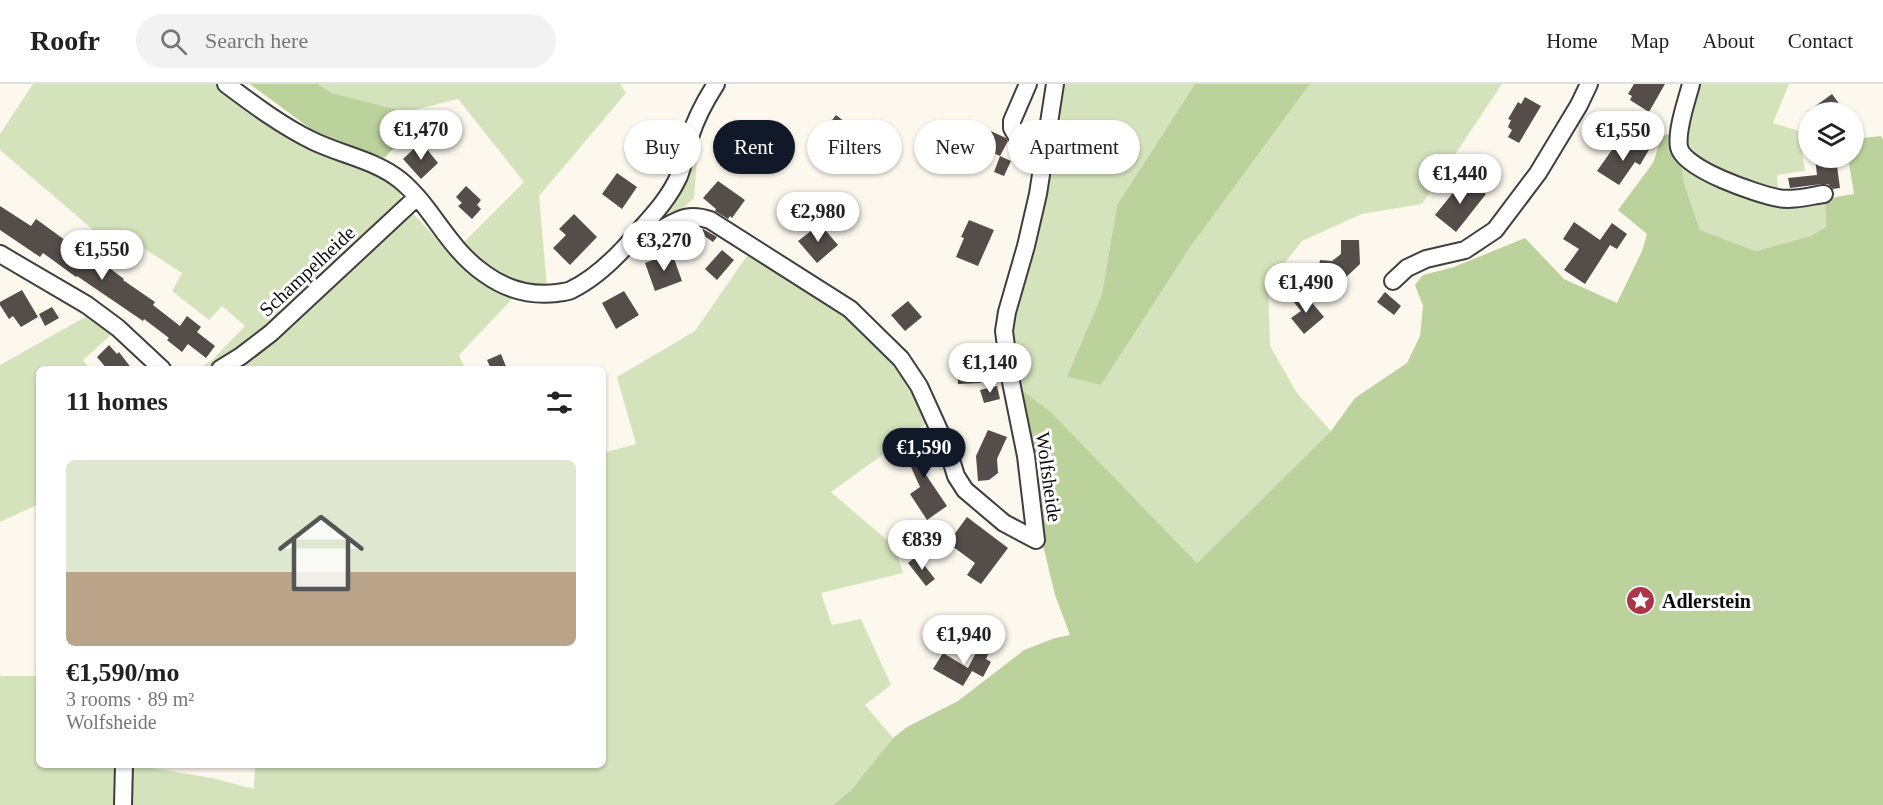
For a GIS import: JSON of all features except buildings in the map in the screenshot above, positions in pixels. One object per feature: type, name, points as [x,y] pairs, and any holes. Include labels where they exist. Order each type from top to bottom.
[{"type":"street","points":[[226,84],[305,137],[381,167],[417,197],[462,255],[485,274],[507,287],[541,295],[569,291],[599,273],[629,243],[666,200],[679,175],[701,108],[716,84]]},
{"type":"street","points":[[1012,120],[1028,84]]},
{"type":"street","name":"Wolfsheide","points":[[1049,120],[1055,84]]},
{"type":"street","points":[[1393,281],[1407,268],[1426,259],[1465,250],[1495,231],[1539,173],[1589,84]]},
{"type":"street","points":[[1691,84],[1681,123],[1679,148],[1687,160],[1715,176],[1779,198],[1792,199],[1824,194]]},
{"type":"street","name":"Wolfsheide","points":[[629,243],[653,234],[682,218],[698,216],[710,220],[849,309],[901,359],[919,386],[948,450],[956,476],[965,490],[1004,523],[1036,540],[1026,456],[1010,377],[1004,331],[1007,312],[1026,246],[1040,174]]},
{"type":"street","name":"Schampelheide","points":[[225,366],[241,357],[271,333],[417,197]]},
{"type":"street","points":[[0,254],[87,305],[118,328],[159,366]]},
{"type":"street","points":[[123,805],[124,768]]},
{"type":"green space","points":[[33,84],[217,84],[283,136],[391,181],[399,189],[401,198],[413,214],[451,253],[514,297],[459,355],[464,366],[203,366],[245,326],[222,306],[209,320],[172,291],[182,273],[114,229],[106,241],[0,150],[0,134]]},
{"type":"green space","points":[[250,84],[318,84],[332,93],[406,112],[403,139],[384,158],[315,132]]},
{"type":"green space","points":[[318,84],[620,84],[626,93],[539,196],[547,287],[511,281],[484,268],[463,243],[524,182],[458,99],[406,112],[332,93]]},
{"type":"green space","points":[[1063,84],[1195,84],[1140,169],[1140,120],[1055,120]]},
{"type":"green space","points":[[1195,84],[1310,84],[1191,246],[1101,385],[1067,377],[1102,294],[1117,205],[1137,174],[1140,174],[1140,169]]},
{"type":"green space","points":[[1310,84],[1502,84],[1422,204],[1362,214],[1302,241],[1268,284],[1270,346],[1297,393],[1331,431],[1197,563],[1051,412],[1018,387],[1010,334],[1044,174],[1137,174],[1117,205],[1102,294],[1068,377],[1101,385],[1191,246]]},
{"type":"green space","points":[[1698,84],[1789,84],[1773,123],[1798,131],[1798,168],[1805,168],[1805,171],[1777,175],[1779,202],[1825,199],[1826,225],[1812,236],[1756,251],[1700,230],[1684,183],[1681,157]]},
{"type":"green space","points":[[1669,134],[1681,157],[1684,183],[1700,230],[1756,251],[1811,236],[1826,226],[1825,199],[1854,194],[1850,168],[1864,168],[1864,138],[1881,136],[1883,140],[1883,805],[833,805],[851,790],[893,738],[907,727],[958,701],[1024,650],[1070,635],[1055,595],[1042,541],[1018,387],[1051,412],[1197,563],[1331,431],[1355,398],[1407,363],[1420,336],[1423,306],[1415,285],[1423,275],[1454,267],[1525,238],[1564,279],[1617,303],[1642,251],[1647,234],[1618,210],[1653,163],[1662,136]]},
{"type":"green space","points":[[679,174],[696,174],[694,198],[677,214],[652,226]]},
{"type":"green space","points":[[749,253],[846,318],[897,367],[929,421],[831,492],[895,547],[903,573],[821,593],[832,625],[861,619],[891,685],[865,705],[893,738],[851,790],[833,805],[0,805],[0,674],[1,676],[36,676],[36,768],[152,768],[212,778],[254,789],[255,768],[606,768],[606,452],[636,444],[617,377],[695,331]]},
{"type":"green space","points":[[87,316],[111,335],[83,360],[88,366],[36,366],[36,505],[0,522],[0,365]]},
{"type":"place","name":"Adlerstein","points":[[1641,601]]}]
